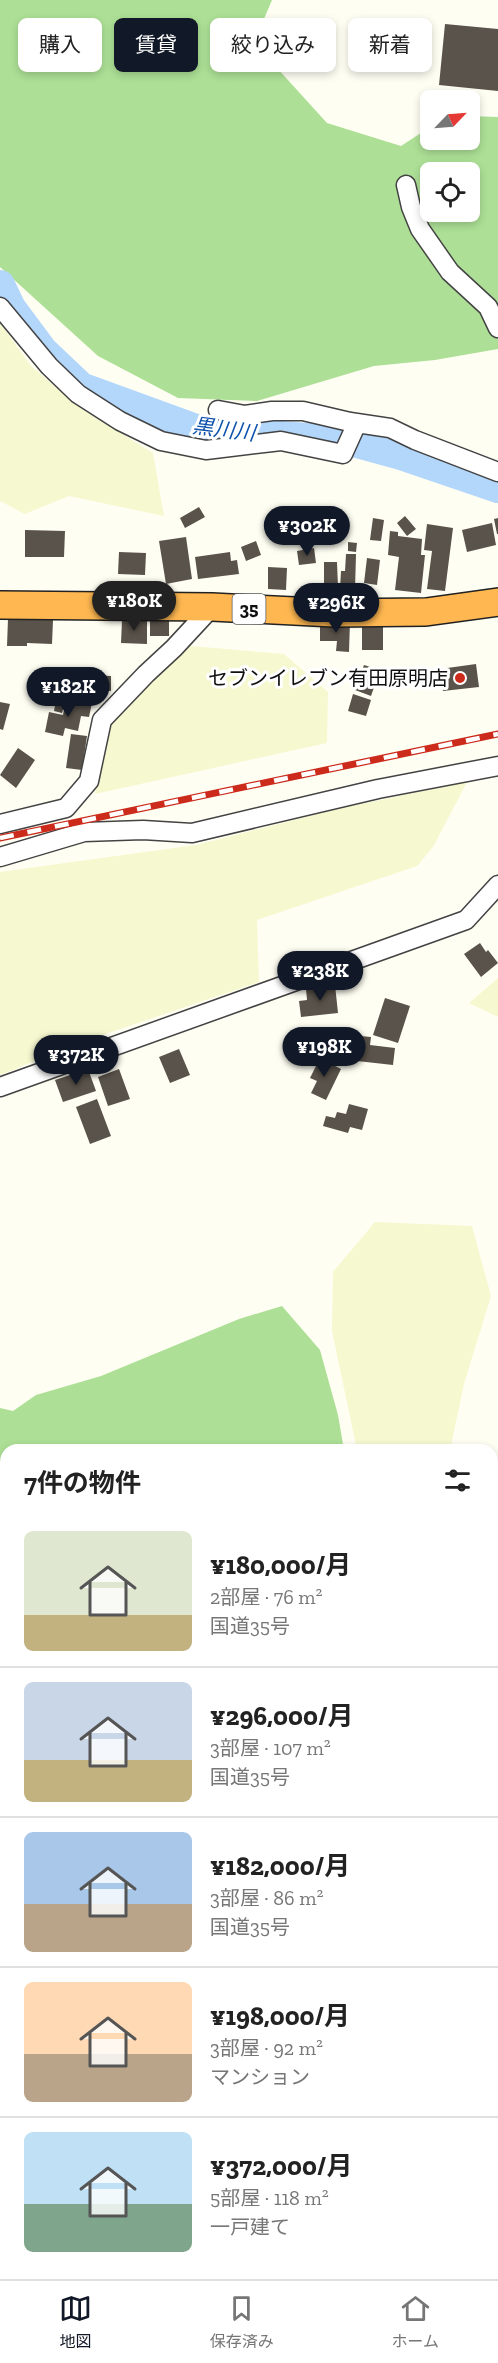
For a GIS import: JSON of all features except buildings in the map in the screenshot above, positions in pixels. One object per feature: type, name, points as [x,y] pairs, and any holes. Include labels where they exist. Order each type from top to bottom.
[{"type":"highway","name":"35","points":[[0,605],[212,607],[334,613],[426,612],[498,602]]},
{"type":"street","points":[[406,185],[411,207],[420,229],[450,273],[488,307],[498,328]]},
{"type":"street","points":[[0,307],[48,366],[78,394],[120,421],[160,441],[206,450],[281,441],[343,454],[356,424]]},
{"type":"street","points":[[218,410],[245,415],[272,411],[303,411],[356,424],[390,428],[498,472]]},
{"type":"street","points":[[0,824],[66,808],[89,781],[102,720],[212,607]]},
{"type":"street","points":[[0,857],[84,832],[142,830],[192,833],[378,789],[498,766]]},
{"type":"street","points":[[0,1087],[466,920],[498,885]]},
{"type":"green space","points":[[0,0],[272,0],[264,18],[210,18],[210,72],[281,72],[327,123],[401,146],[420,134],[420,150],[480,150],[480,116],[498,117],[498,349],[435,360],[374,366],[257,401],[178,398],[98,356],[0,267]]},
{"type":"green space","points":[[0,323],[31,366],[83,410],[153,453],[164,516],[69,496],[25,514],[0,501]]},
{"type":"green space","points":[[190,646],[284,654],[328,692],[327,743],[95,794],[107,725],[146,684]]},
{"type":"green space","points":[[467,782],[433,847],[417,866],[257,920],[259,982],[82,1042],[0,1075],[0,872],[196,845],[337,809]]},
{"type":"green space","points":[[498,978],[498,1017],[469,1003]]},
{"type":"green space","points":[[375,1222],[472,1226],[491,1296],[464,1384],[451,1444],[356,1444],[332,1331],[333,1272]]},
{"type":"green space","points":[[282,1306],[320,1350],[338,1415],[343,1444],[0,1444],[0,1408],[13,1411],[36,1395],[101,1376],[239,1319]]},
{"type":"waterway","name":"黒川川","points":[[0,285],[11,308],[43,351],[81,387],[199,430],[350,441],[401,455],[498,488]]},
{"type":"railway","points":[[0,838],[498,734]]},
{"type":"place","name":"セブンイレブン有田原明店","points":[[460,678]]}]
